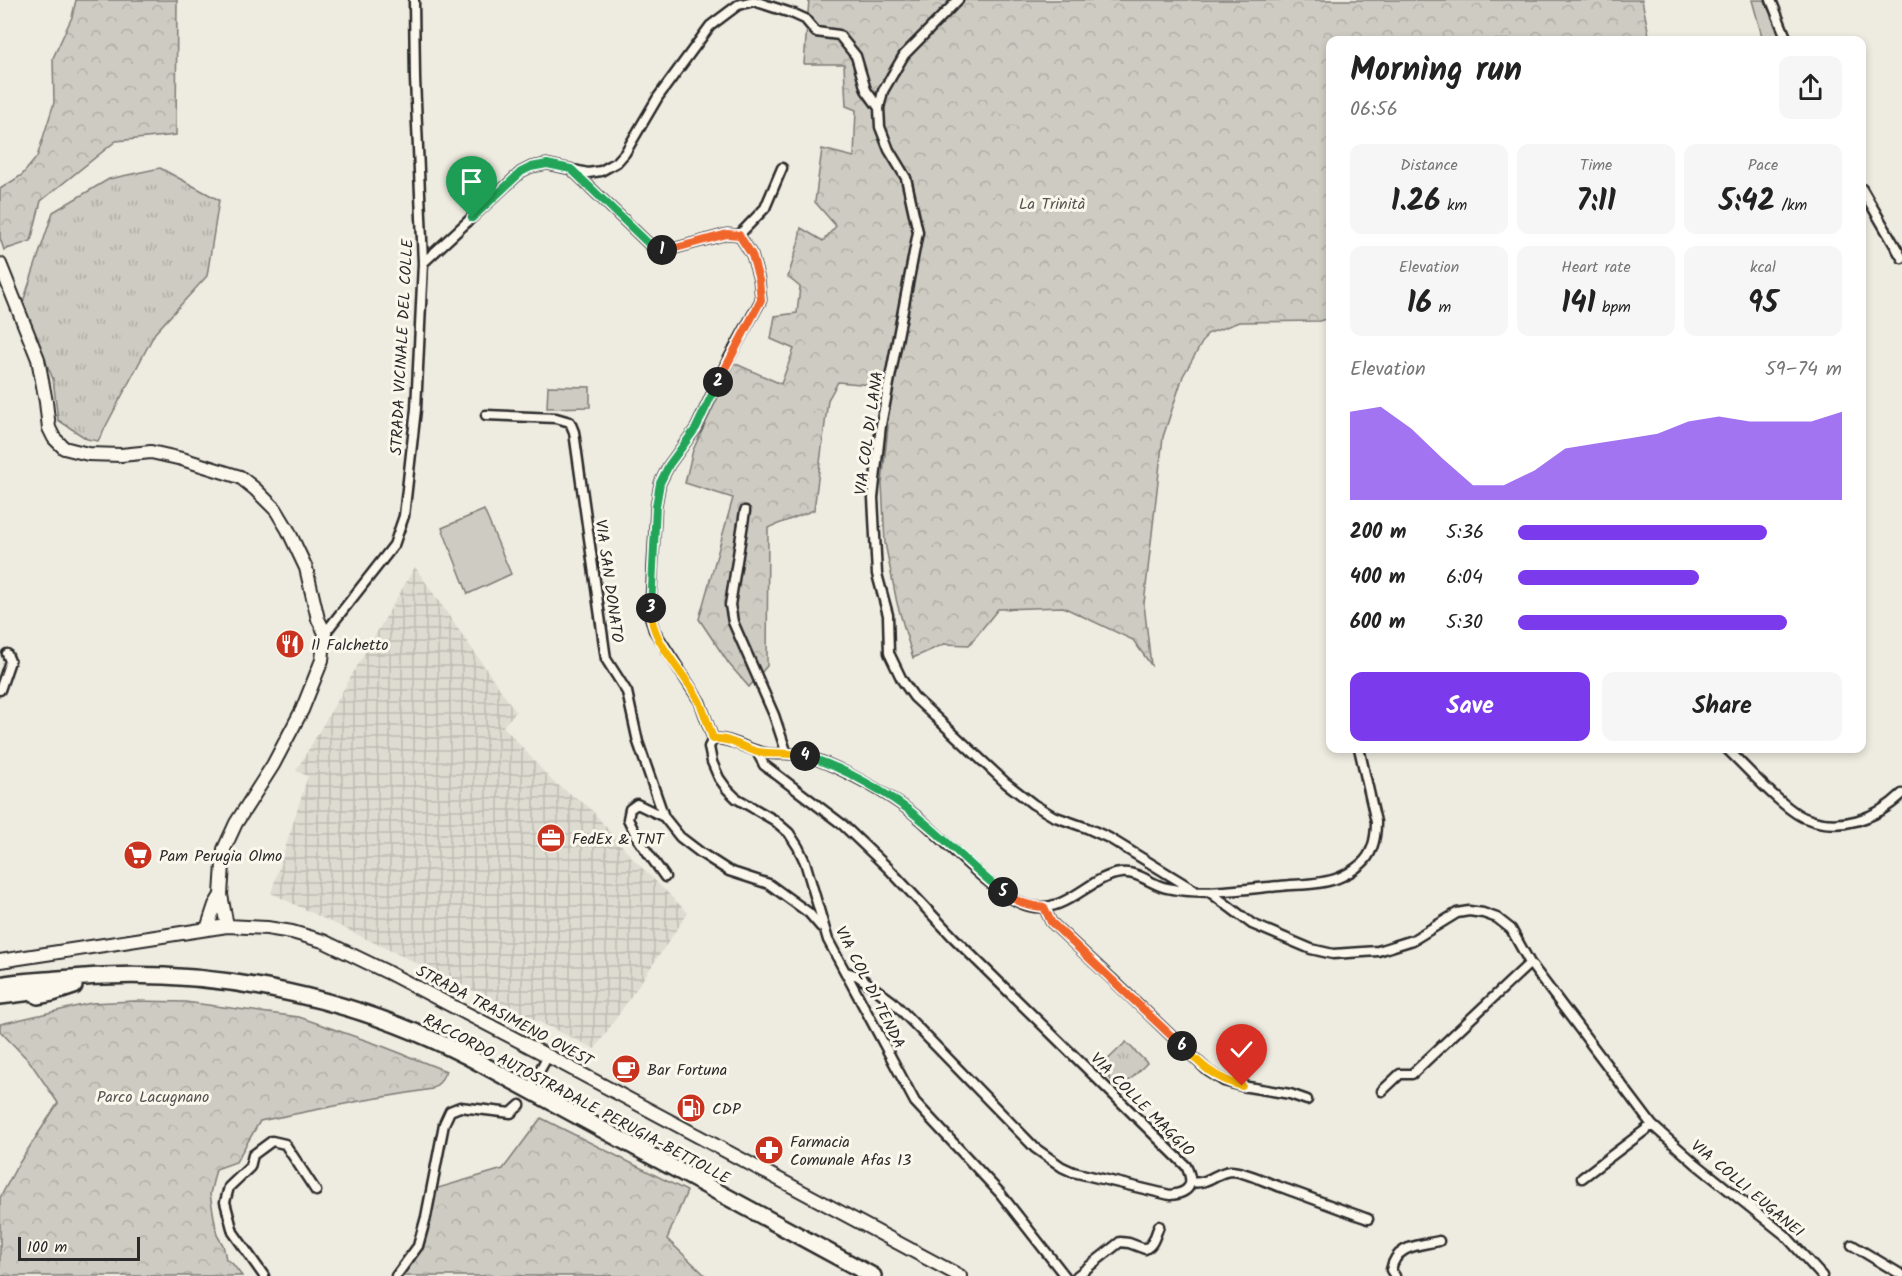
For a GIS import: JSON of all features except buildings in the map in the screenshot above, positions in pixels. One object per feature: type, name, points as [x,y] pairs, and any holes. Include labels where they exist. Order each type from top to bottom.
[{"type":"highway","name":"RACCORDO AUTOSTRADALE PERUGIA-BETTOLLE","points":[[0,985],[92,975],[155,975],[262,986],[322,1000],[375,1016],[425,1035],[465,1055],[873,1276]]},
{"type":"highway","points":[[0,996],[74,986],[151,984],[272,998],[315,1008],[390,1032],[431,1049],[655,1167],[854,1276]]},
{"type":"highway","points":[[0,1002],[53,993],[74,986]]},
{"type":"main road","points":[[0,264],[38,359],[49,428],[54,438],[64,448],[75,452],[121,455],[152,452],[240,477],[276,510],[306,568],[318,619],[325,633],[322,660],[303,710],[224,849],[220,895],[227,926]]},
{"type":"main road","points":[[207,929],[220,895]]},
{"type":"main road","name":"STRADA TRASIMENO OVEST","points":[[0,961],[227,926],[267,928],[323,941],[548,1056],[960,1276]]},
{"type":"street","name":"STRADA VICINALE DEL COLLE","points":[[325,633],[394,545],[404,516],[416,409],[423,263],[414,0]]},
{"type":"street","points":[[879,108],[883,91],[904,55],[958,0]]},
{"type":"street","points":[[1772,0],[1786,36]]},
{"type":"street","points":[[423,263],[521,172],[531,167],[547,164],[588,173],[601,171],[617,162],[625,153],[658,97],[710,26],[738,5],[754,1],[805,19],[816,32],[839,35],[856,56],[866,90],[879,108]]},
{"type":"street","name":"VIA COL DI LANA","points":[[879,108],[880,127],[889,150],[906,178],[918,232],[881,425],[873,498],[877,573],[888,615],[889,653],[902,680],[914,697],[1006,783],[1033,804],[1053,816],[1109,838],[1197,892]]},
{"type":"street","points":[[571,169],[652,247],[665,251],[727,234],[739,235],[765,208],[782,168]]},
{"type":"street","points":[[1866,196],[1902,258]]},
{"type":"street","name":"VIA COL DI TENDA","points":[[739,235],[752,255],[759,280],[761,300],[727,362],[696,428],[669,465],[660,483],[656,506],[650,616],[654,630],[700,702],[713,739],[709,747],[718,778],[736,798],[774,820],[789,833],[798,847],[805,862],[824,930],[866,1014],[915,1102],[1000,1193],[1065,1276]]},
{"type":"street","name":"VIA SAN DONATO","points":[[486,415],[556,418],[570,422],[574,432],[606,658],[627,692],[638,742],[664,817],[680,837],[700,853],[729,871],[769,884],[809,913],[824,930]]},
{"type":"street","points":[[745,511],[730,605],[734,622],[774,715],[787,754]]},
{"type":"street","points":[[0,690],[10,661],[7,654]]},
{"type":"street","points":[[713,739],[720,738],[757,752],[776,755],[795,754],[815,759],[879,791],[918,817],[953,850],[1014,900],[1030,906],[1044,907],[1064,902],[1118,873],[1132,873],[1165,888],[1211,893],[1320,882],[1338,878],[1363,862],[1371,850],[1376,833],[1376,822],[1360,753]]},
{"type":"street","name":"VIA COLLE MAGGIO","points":[[757,752],[765,765],[843,825],[888,868],[954,938],[1186,1166],[1191,1182],[1186,1191],[1170,1195],[1088,1176],[1062,1167],[1035,1148],[893,1002],[858,976],[846,972]]},
{"type":"street","points":[[1731,753],[1788,807],[1804,818],[1827,824],[1851,823],[1884,810],[1902,794]]},
{"type":"street","name":"VIA SAN DONATO","points":[[664,817],[637,804],[630,809],[628,819],[638,839],[665,877]]},
{"type":"street","name":"VIA COLLI EUGANEI","points":[[1211,893],[1252,924],[1311,949],[1334,954],[1378,951],[1413,940],[1457,913],[1468,911],[1497,918],[1511,929],[1530,963],[1652,1125],[1696,1164],[1785,1235],[1822,1276]]},
{"type":"street","points":[[1044,907],[1051,922],[1208,1071],[1224,1081],[1290,1094],[1307,1100]]},
{"type":"street","points":[[1382,1091],[1400,1074],[1412,1074],[1530,963]]},
{"type":"street","points":[[533,1082],[548,1056]]},
{"type":"street","points":[[396,1276],[418,1246],[444,1124],[450,1111],[460,1107],[511,1113],[520,1105]]},
{"type":"street","points":[[1582,1178],[1652,1125]]},
{"type":"street","points":[[264,1276],[233,1232],[225,1202],[229,1188],[250,1167],[253,1155],[272,1141],[285,1144],[316,1191]]},
{"type":"street","points":[[1191,1182],[1198,1184],[1207,1182],[1231,1171],[1254,1177],[1368,1219]]},
{"type":"street","points":[[1077,1276],[1120,1242],[1145,1250],[1151,1245],[1159,1226]]},
{"type":"street","points":[[1395,1276],[1391,1270],[1394,1258],[1403,1250],[1438,1241]]},
{"type":"street","points":[[1852,1245],[1902,1275]]},
{"type":"shaded area","points":[[415,567],[516,712],[503,726],[552,781],[589,807],[634,860],[688,913],[595,1049],[271,893],[308,776],[296,771]]},
{"type":"green space","points":[[76,0],[177,0],[176,135],[116,141],[41,201],[31,241],[4,250],[0,238],[0,189],[22,175],[37,157],[54,103],[53,58],[72,17]]},
{"type":"green space","name":"La Trinità","points":[[809,0],[1642,0],[1649,36],[1326,36],[1326,319],[1239,322],[1207,334],[1183,376],[1163,437],[1144,604],[1151,665],[1133,640],[1063,607],[998,609],[969,645],[944,644],[913,658],[897,603],[885,543],[882,484],[888,427],[872,385],[838,382],[828,400],[814,510],[768,528],[767,666],[749,687],[729,664],[699,619],[733,498],[685,483],[693,450],[734,363],[781,384],[794,349],[771,339],[775,316],[797,313],[800,287],[788,277],[801,228],[823,241],[836,226],[815,202],[822,149],[854,157],[856,110],[846,106],[844,64],[804,64]]},
{"type":"green space","points":[[1752,0],[1768,0],[1781,36],[1762,36]]},
{"type":"green space","points":[[160,168],[219,200],[207,276],[155,333],[98,441],[87,439],[58,420],[53,379],[22,305],[53,212],[109,179]]},
{"type":"green space","points":[[548,386],[590,387],[590,407],[547,408]]},
{"type":"green space","points":[[484,510],[511,574],[468,594],[442,528]]},
{"type":"green space","name":"Parco Lacugnano","points":[[185,1002],[299,1017],[446,1071],[440,1082],[432,1089],[260,1121],[236,1162],[216,1169],[210,1194],[217,1235],[223,1245],[226,1259],[242,1276],[0,1276],[0,1198],[16,1168],[58,1103],[30,1062],[0,1031],[0,1024],[91,1003]]},
{"type":"green space","points":[[1126,1042],[1147,1063],[1120,1090],[1100,1067]]},
{"type":"green space","points":[[541,1118],[687,1191],[667,1239],[706,1276],[396,1276],[418,1246],[431,1190],[503,1169]]},
{"type":"place","name":"Il Falchetto","points":[[290,644]]},
{"type":"place","name":"FedEx & TNT","points":[[551,838]]},
{"type":"place","name":"Pam Perugia Olmo","points":[[138,855]]},
{"type":"place","name":"Bar Fortuna","points":[[626,1069]]},
{"type":"place","name":"CDP","points":[[691,1108]]},
{"type":"place","name":"Farmacia Comunale Afas 13","points":[[769,1150]]},
{"type":"route","points":[[472,218],[521,172],[531,167],[547,164],[571,169],[652,247],[665,251],[727,234],[739,235],[752,255],[759,280],[761,300],[727,362],[696,428],[669,465],[660,483],[656,506],[650,616],[654,630],[700,702],[713,739],[720,738],[757,752],[776,755],[795,754],[815,759],[879,791],[918,817],[953,850],[1014,900],[1030,906],[1044,907],[1051,922],[1208,1071],[1224,1081],[1242,1086]]}]
